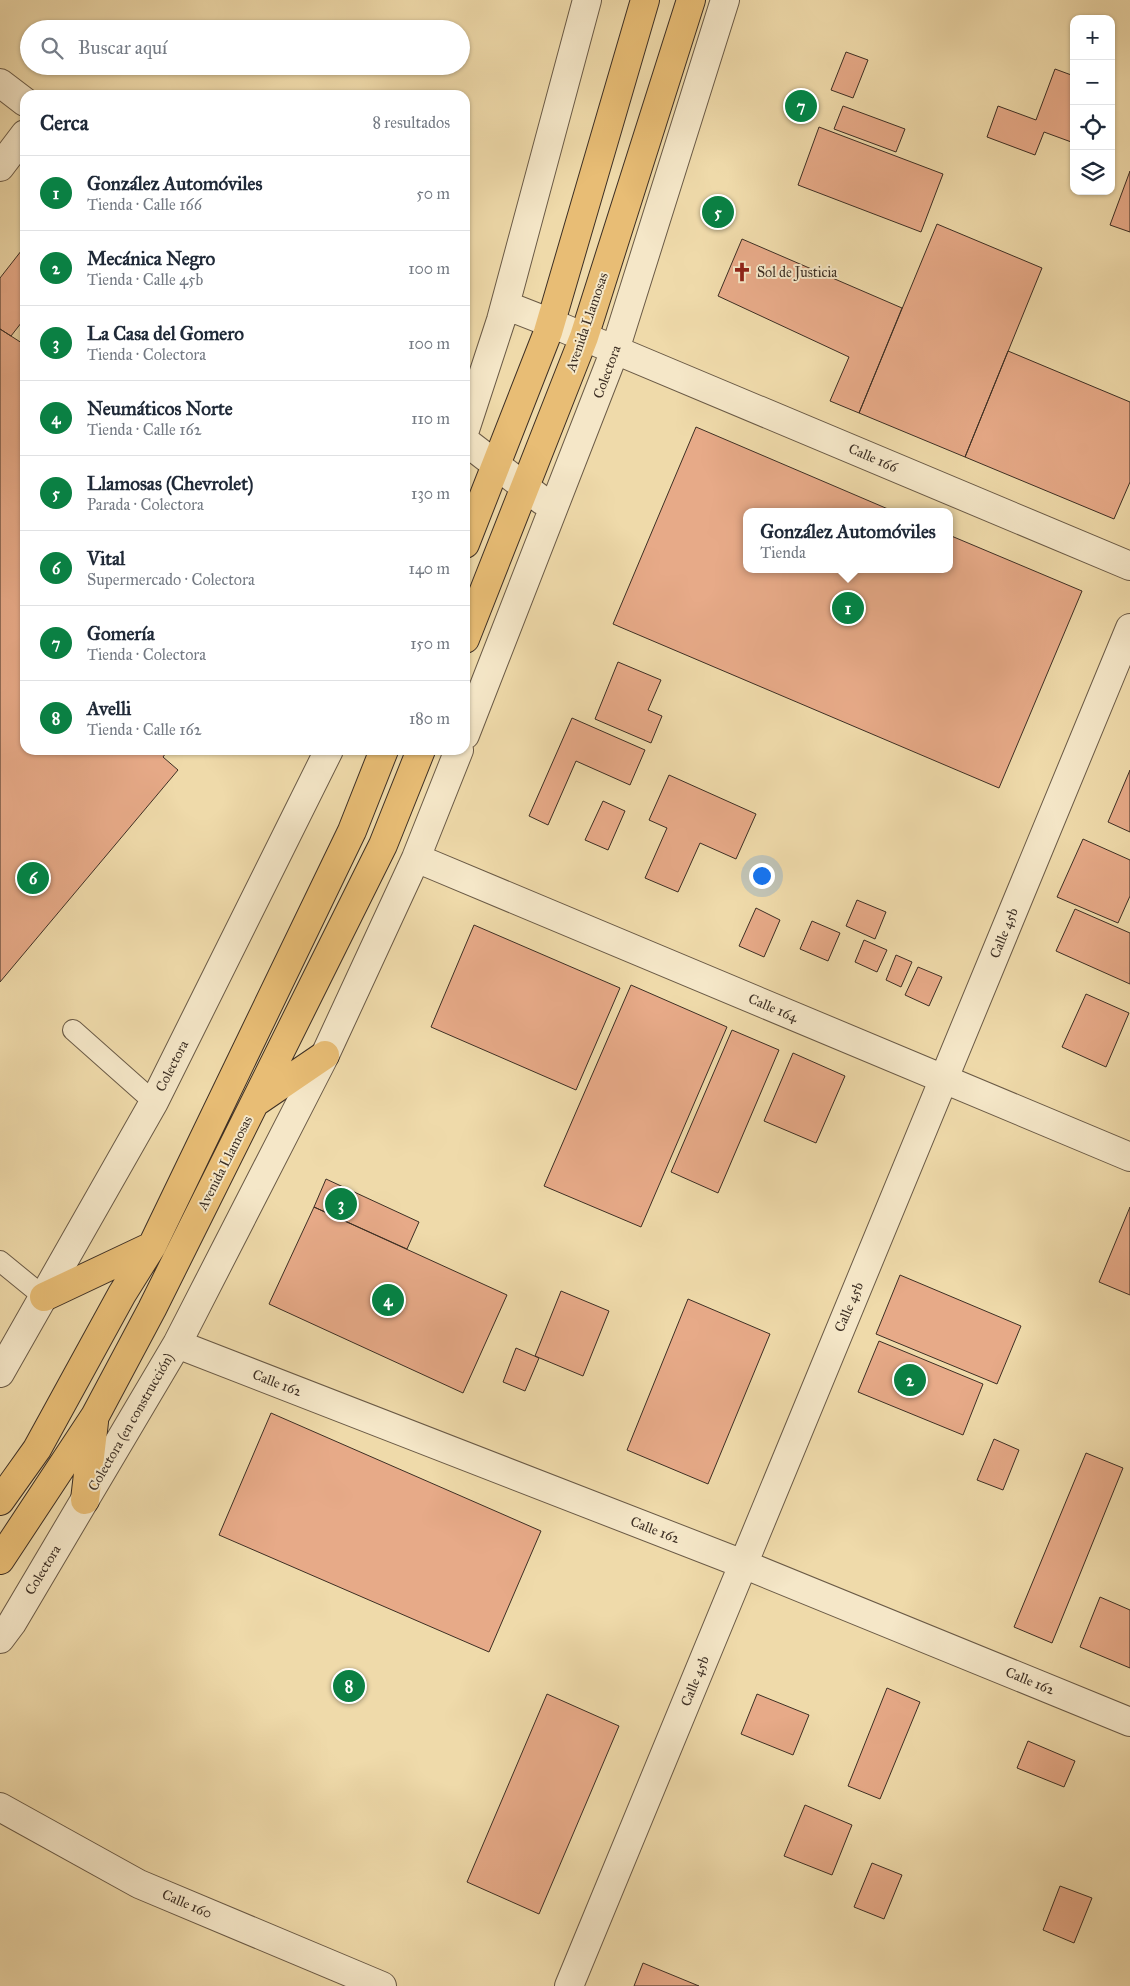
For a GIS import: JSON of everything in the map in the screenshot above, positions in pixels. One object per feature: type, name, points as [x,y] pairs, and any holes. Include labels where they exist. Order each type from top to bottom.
[{"type":"highway","points":[[470,531],[551,323],[645,0]]},
{"type":"highway","name":"Avenida Llamosas","points":[[470,625],[584,337],[691,0]]},
{"type":"highway","name":"Avenida Llamosas","points":[[0,1501],[37,1448],[122,1294],[152,1246],[352,831],[382,755]]},
{"type":"highway","name":"Avenida Llamosas","points":[[0,1560],[95,1416],[152,1309],[383,845],[419,755]]},
{"type":"highway","points":[[255,1102],[325,1055]]},
{"type":"highway","points":[[44,1297],[152,1246]]},
{"type":"highway","points":[[85,1500],[95,1416]]},
{"type":"street","points":[[470,414],[505,305],[587,0]]},
{"type":"street","name":"Colectora","points":[[470,722],[615,350],[724,0]]},
{"type":"street","points":[[0,82],[20,98]]},
{"type":"street","points":[[0,167],[20,141]]},
{"type":"street","name":"Calle 166","points":[[505,305],[1130,566]]},
{"type":"street","points":[[470,445],[554,509]]},
{"type":"street","name":"Calle 45b","points":[[569,1986],[1130,628]]},
{"type":"street","name":"Colectora","points":[[0,1373],[154,1102],[327,755]]},
{"type":"street","points":[[177,1344],[325,1055],[416,858],[457,755]]},
{"type":"street","name":"Calle 164","points":[[416,858],[1130,1157]]},
{"type":"street","name":"Colectora (en construcción)","points":[[85,1500],[177,1344]]},
{"type":"street","name":"Calle 162","points":[[177,1344],[743,1564],[1130,1722]]},
{"type":"street","name":"Colectora","points":[[0,1639],[12,1623],[85,1500]]},
{"type":"street","name":"Calle 160","points":[[0,1807],[139,1884],[382,1986]]},
{"type":"lane","points":[[73,1030],[154,1102]]},
{"type":"lane","points":[[0,1262],[44,1297]]},
{"type":"building","points":[[846,52],[868,60],[853,98],[831,90]]},
{"type":"building","points":[[1055,69],[1070,75],[1070,142],[1044,132],[1035,155],[987,137],[998,106],[1036,120]]},
{"type":"building","points":[[843,106],[905,129],[896,152],[834,129]]},
{"type":"building","points":[[819,127],[943,174],[921,232],[798,185]]},
{"type":"building","points":[[1130,171],[1130,232],[1110,225]]},
{"type":"building","points":[[937,224],[1042,268],[965,457],[859,413]]},
{"type":"building","points":[[742,239],[902,308],[859,413],[830,401],[849,357],[718,296]]},
{"type":"building","points":[[20,252],[20,324],[11,336],[0,329],[0,278]]},
{"type":"building","points":[[0,329],[20,342],[20,755],[164,755],[163,757],[178,770],[0,982]]},
{"type":"building","points":[[1008,351],[1130,402],[1130,482],[1114,519],[965,457]]},
{"type":"building","points":[[696,427],[886,508],[743,508],[743,573],[953,573],[953,537],[1082,591],[999,788],[613,624]]},
{"type":"building","points":[[618,662],[661,680],[648,710],[662,716],[651,743],[595,719]]},
{"type":"building","points":[[572,718],[645,750],[630,785],[576,761],[548,825],[529,816]]},
{"type":"building","points":[[1130,770],[1130,832],[1108,822]]},
{"type":"building","points":[[669,775],[756,814],[736,859],[700,843],[678,892],[645,878],[667,828],[649,820]]},
{"type":"building","points":[[603,801],[625,811],[608,850],[585,840]]},
{"type":"building","points":[[1083,839],[1130,860],[1130,896],[1118,923],[1057,897]]},
{"type":"building","points":[[857,900],[886,912],[875,939],[846,926]]},
{"type":"building","points":[[756,908],[780,920],[764,957],[739,946]]},
{"type":"building","points":[[1075,909],[1130,933],[1130,984],[1056,951]]},
{"type":"building","points":[[812,921],[840,933],[828,961],[800,949]]},
{"type":"building","points":[[474,925],[620,988],[576,1090],[431,1027]]},
{"type":"building","points":[[864,940],[887,950],[877,972],[855,962]]},
{"type":"building","points":[[896,955],[912,962],[901,987],[886,980]]},
{"type":"building","points":[[918,967],[942,977],[929,1006],[905,995]]},
{"type":"building","points":[[631,985],[727,1027],[641,1227],[544,1186]]},
{"type":"building","points":[[1086,994],[1129,1013],[1106,1067],[1062,1047]]},
{"type":"building","points":[[732,1030],[779,1050],[718,1193],[671,1172]]},
{"type":"building","points":[[793,1053],[845,1076],[816,1143],[764,1121]]},
{"type":"building","points":[[326,1179],[419,1222],[407,1249],[314,1207]]},
{"type":"building","points":[[314,1207],[507,1295],[463,1393],[269,1304]]},
{"type":"building","points":[[1130,1207],[1130,1295],[1099,1282]]},
{"type":"building","points":[[900,1275],[1021,1326],[997,1384],[876,1334]]},
{"type":"building","points":[[561,1291],[609,1311],[583,1376],[535,1356]]},
{"type":"building","points":[[688,1299],[770,1334],[708,1484],[627,1450]]},
{"type":"building","points":[[879,1341],[983,1384],[963,1435],[858,1392]]},
{"type":"building","points":[[516,1348],[539,1358],[525,1391],[503,1382]]},
{"type":"building","points":[[271,1413],[541,1531],[489,1652],[219,1535]]},
{"type":"building","points":[[994,1439],[1019,1450],[1003,1490],[977,1480]]},
{"type":"building","points":[[1086,1453],[1123,1468],[1052,1643],[1014,1627]]},
{"type":"building","points":[[1100,1597],[1130,1610],[1130,1668],[1080,1647]]},
{"type":"building","points":[[887,1688],[920,1702],[880,1799],[848,1786]]},
{"type":"building","points":[[547,1694],[619,1726],[539,1914],[467,1882]]},
{"type":"building","points":[[757,1694],[809,1715],[793,1755],[741,1734]]},
{"type":"building","points":[[1028,1741],[1075,1761],[1064,1787],[1017,1768]]},
{"type":"building","points":[[805,1805],[852,1825],[832,1875],[784,1856]]},
{"type":"building","points":[[872,1863],[902,1875],[884,1919],[854,1907]]},
{"type":"building","points":[[1060,1886],[1092,1898],[1074,1943],[1043,1930]]},
{"type":"building","points":[[643,1963],[699,1986],[634,1986]]},
{"type":"place","name":"Gomería","points":[[801,106]]},
{"type":"place","name":"Llamosas (Chevrolet)","points":[[718,212]]},
{"type":"place","name":"Sol de Justicia","points":[[742,272]]},
{"type":"place","name":"González Automóviles","points":[[848,608]]},
{"type":"place","name":"Vital","points":[[33,878]]},
{"type":"place","name":"La Casa del Gomero","points":[[341,1204]]},
{"type":"place","name":"Neumáticos Norte","points":[[388,1300]]},
{"type":"place","name":"Mecánica Negro","points":[[910,1380]]},
{"type":"place","name":"Avelli","points":[[349,1686]]}]
